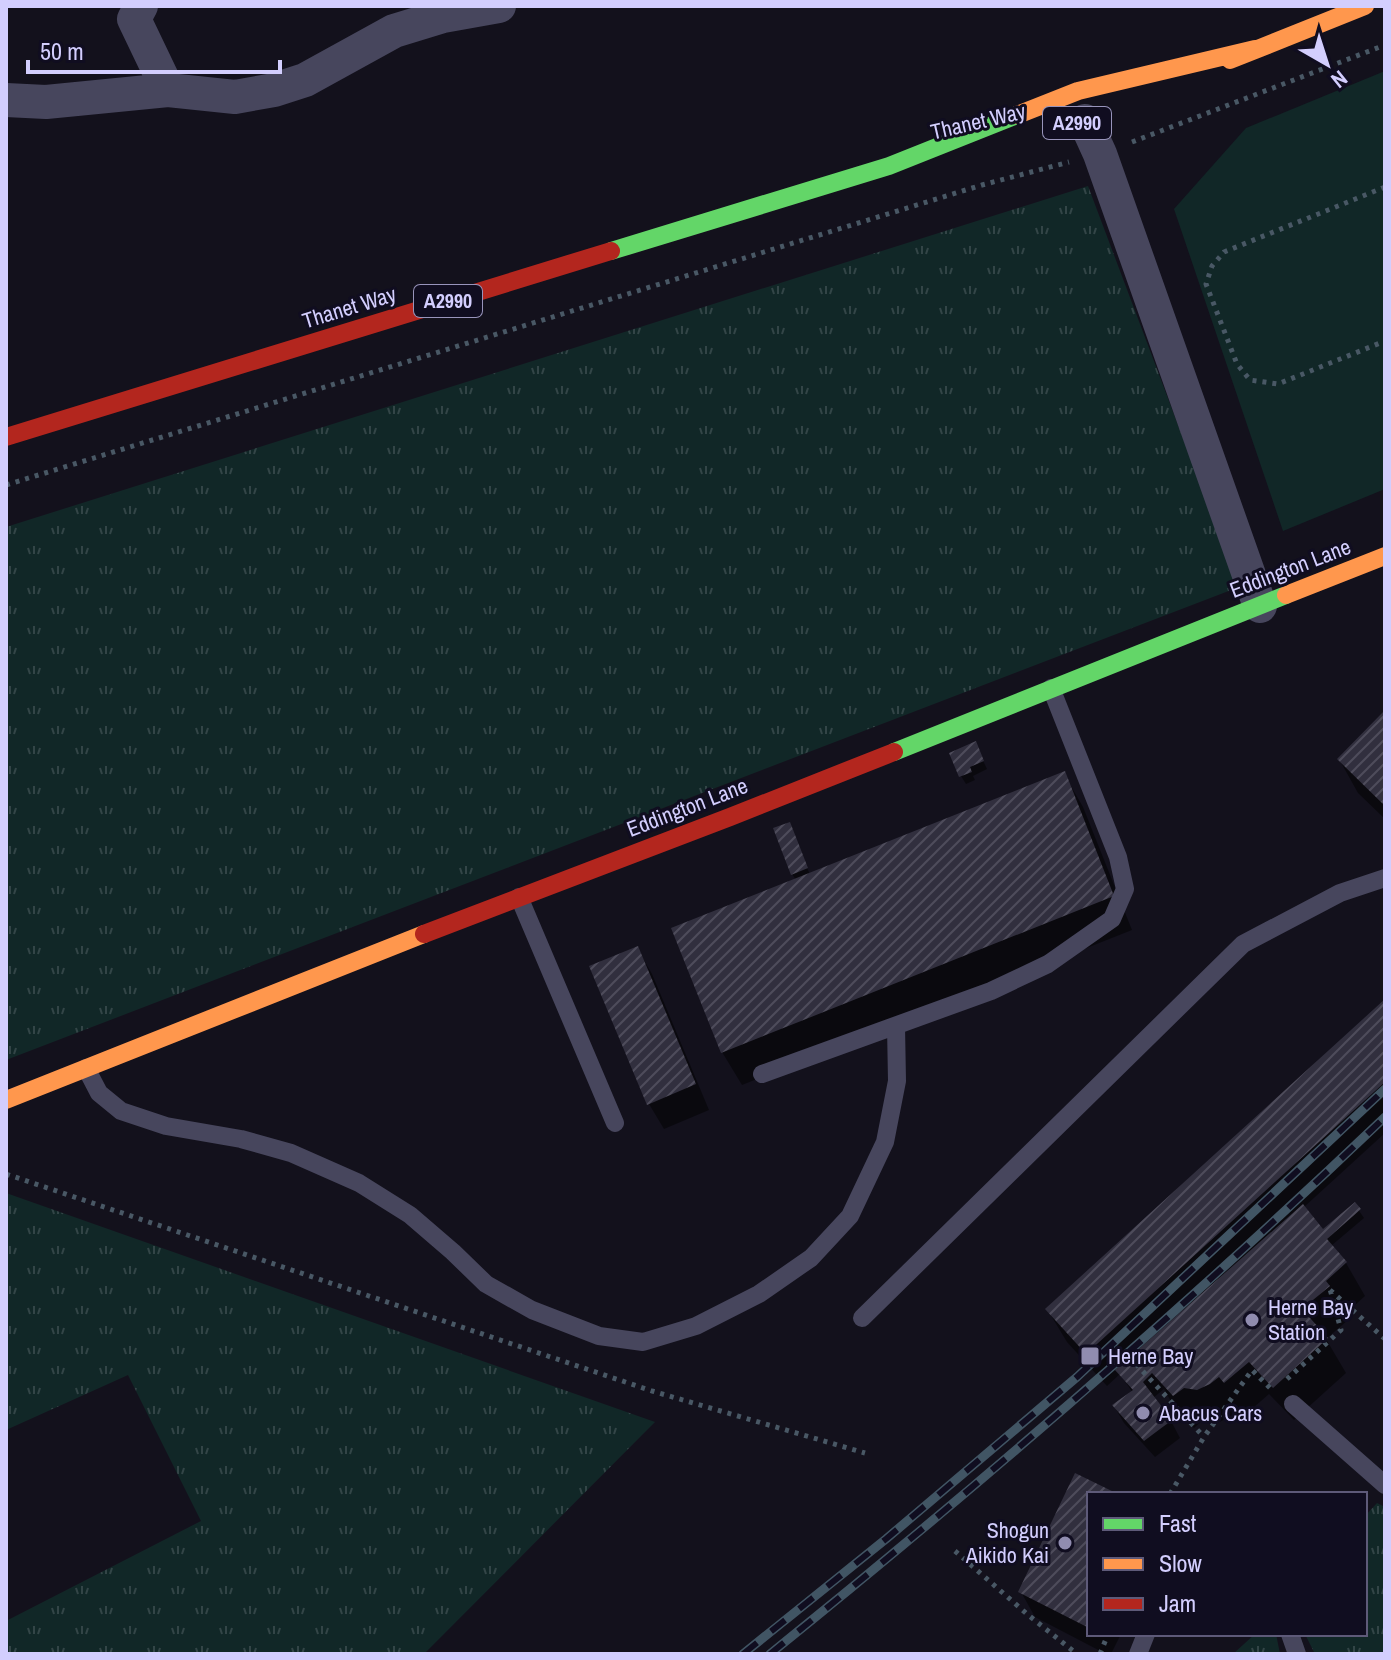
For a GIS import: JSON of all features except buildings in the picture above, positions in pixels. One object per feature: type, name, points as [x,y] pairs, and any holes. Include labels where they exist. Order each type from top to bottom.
[{"type":"main road","name":"Thanet Way","points":[[1156,91],[1365,6]]},
{"type":"main road","name":"Thanet Way","points":[[889,166],[1078,91],[1255,49]]},
{"type":"main road","name":"Thanet Way","points":[[6,437],[889,166],[1010,138]]},
{"type":"main road","name":"Eddington Lane","points":[[6,1100],[730,817],[1385,556]]},
{"type":"street","points":[[141,6],[134,19],[168,90]]},
{"type":"street","points":[[6,100],[46,102],[168,90],[235,97],[274,90],[305,80],[394,31],[443,16],[499,6]]},
{"type":"street","points":[[1085,120],[1100,154],[1260,606]]},
{"type":"lane","points":[[762,1074],[991,991],[1048,964],[1112,919],[1125,889],[1118,857],[1051,688]]},
{"type":"lane","points":[[862,1318],[1243,944],[1340,893],[1385,878]]},
{"type":"lane","points":[[519,897],[615,1123]]},
{"type":"lane","points":[[86,1068],[99,1093],[121,1111],[166,1126],[241,1139],[291,1153],[346,1177],[410,1215],[486,1284],[532,1310],[599,1336],[643,1342],[696,1326],[759,1294],[811,1258],[850,1216],[885,1142],[897,1081],[896,1026]]},
{"type":"lane","points":[[1293,1404],[1385,1485]]},
{"type":"path","points":[[6,485],[982,185],[1100,154],[1385,45]]},
{"type":"path","points":[[1385,187],[1224,252],[1212,266],[1206,284],[1237,364],[1250,380],[1278,384],[1385,341]]},
{"type":"path","points":[[6,1174],[652,1391],[865,1453]]},
{"type":"path","points":[[1171,1492],[1204,1437],[1252,1370],[1273,1391],[1341,1330],[1330,1289],[1385,1339]]},
{"type":"path","points":[[1136,1364],[1204,1437]]},
{"type":"path","points":[[955,1551],[1077,1654]]},
{"type":"green space","points":[[1385,71],[1385,489],[1283,531],[1174,209],[1246,128]]},
{"type":"green space","points":[[1088,186],[1239,587],[6,1060],[6,527]]},
{"type":"green space","points":[[6,1193],[655,1422],[424,1654],[6,1654],[6,1621],[201,1521],[128,1375],[6,1430]]},
{"type":"green space","points":[[1377,1503],[1385,1507],[1385,1654],[1315,1654],[1306,1636],[1367,1636],[1367,1514]]},
{"type":"green space","points":[[1253,1636],[1276,1636],[1280,1654],[1233,1654]]},
{"type":"railway","points":[[743,1654],[886,1539],[1077,1377],[1385,1089]]},
{"type":"railway","points":[[770,1654],[1083,1392],[1236,1256],[1385,1117]]},
{"type":"traffic: fast","points":[[611,251],[889,166],[1017,115]]},
{"type":"traffic: fast","points":[[894,752],[1286,595]]},
{"type":"traffic: slow","points":[[1230,60],[1365,6]]},
{"type":"traffic: slow","points":[[1017,115],[1078,91],[1255,49]]},
{"type":"traffic: slow","points":[[1286,595],[1385,556]]},
{"type":"traffic: slow","points":[[6,1100],[424,934]]},
{"type":"traffic: jam","points":[[6,437],[611,251]]},
{"type":"traffic: jam","points":[[424,934],[894,752]]},
{"type":"place","name":"Herne Bay Station","points":[[1252,1320]]},
{"type":"place","name":"Herne Bay","points":[[1090,1356]]},
{"type":"place","name":"Abacus Cars","points":[[1143,1413]]},
{"type":"place","name":"Shogun Aikido Kai","points":[[1065,1543]]}]
